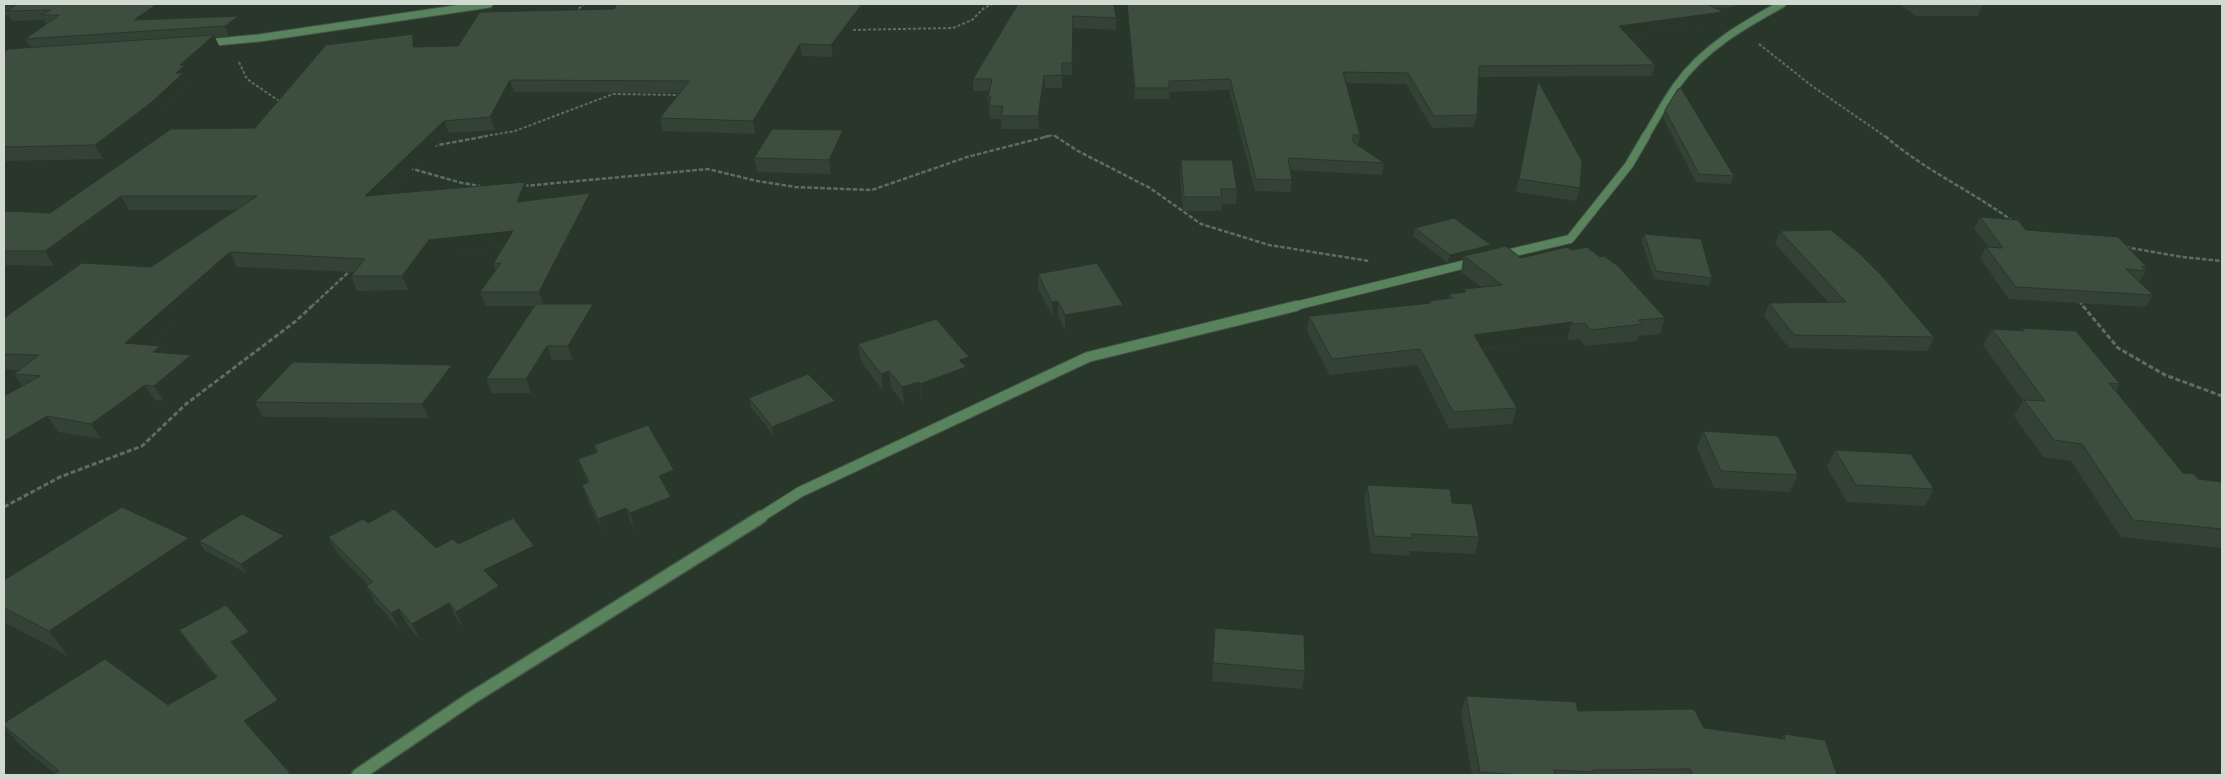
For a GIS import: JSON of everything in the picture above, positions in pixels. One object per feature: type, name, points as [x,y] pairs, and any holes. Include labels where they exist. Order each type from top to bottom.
[{"type":"street","points":[[202,43],[259,38],[489,4]]},
{"type":"street","points":[[358,775],[478,694],[800,492],[1088,357],[1570,239],[1629,165],[1677,84],[1711,49],[1739,28],[1782,4]]},
{"type":"path","points":[[576,19],[574,13],[584,4]]},
{"type":"path","points":[[844,31],[952,28],[972,20],[984,8],[993,4]]},
{"type":"path","points":[[1739,28],[1812,86],[1875,128],[1908,156],[1990,204],[2018,226]]},
{"type":"path","points":[[259,38],[235,54],[247,80],[279,101],[278,110]]},
{"type":"path","points":[[428,147],[515,131],[613,94],[690,95]]},
{"type":"path","points":[[523,186],[708,169],[757,182],[795,187],[872,190],[967,157],[1053,135],[1150,188],[1201,224],[1269,245],[1371,262]]},
{"type":"path","points":[[408,168],[427,172],[464,186]]},
{"type":"path","points":[[458,187],[484,187]]},
{"type":"path","points":[[2120,246],[2182,257],[2222,261]]},
{"type":"path","points":[[4,507],[60,478],[142,446],[186,404],[296,322],[359,264]]},
{"type":"path","points":[[2077,298],[2118,348],[2165,375],[2222,396]]},
{"type":"building","points":[[4,4],[157,4],[134,20],[239,16],[225,26],[25,39],[59,15],[41,15],[51,10],[7,11],[16,5]]},
{"type":"building","points":[[617,4],[862,4],[831,45],[800,44],[753,121],[660,118],[689,81],[510,80],[490,117],[444,121],[365,196],[525,182],[517,202],[590,193],[539,292],[480,292],[501,263],[493,264],[513,231],[429,240],[402,276],[351,276],[365,259],[230,252],[125,343],[160,346],[153,352],[191,355],[154,386],[145,385],[91,424],[47,416],[4,441],[4,396],[40,376],[14,374],[39,355],[4,354],[4,318],[82,263],[151,267],[257,196],[121,196],[45,251],[4,251],[4,211],[50,213],[171,129],[255,128],[326,45],[413,34],[413,47],[458,46],[480,12],[614,9]]},
{"type":"building","points":[[1018,4],[1114,4],[1116,18],[1073,16],[1072,63],[1062,63],[1062,75],[1044,76],[1038,116],[1001,116],[1003,106],[989,106],[991,97],[988,97],[992,79],[973,79]]},
{"type":"building","points":[[1127,4],[1707,4],[1723,12],[1619,26],[1655,65],[1479,66],[1477,115],[1434,116],[1408,73],[1343,72],[1360,135],[1353,135],[1353,142],[1384,163],[1288,158],[1292,180],[1256,179],[1230,79],[1169,81],[1169,88],[1135,88]]},
{"type":"building","points":[[214,35],[180,65],[185,65],[176,73],[183,73],[152,102],[95,145],[4,147],[4,51],[8,49]]},
{"type":"building","points":[[1538,81],[1582,161],[1580,188],[1519,179]]},
{"type":"building","points":[[1681,88],[1734,176],[1699,174],[1665,110],[1678,89]]},
{"type":"building","points":[[772,129],[843,130],[829,160],[754,158]]},
{"type":"building","points":[[1181,160],[1232,160],[1237,189],[1221,189],[1222,197],[1184,197]]},
{"type":"building","points":[[1980,217],[2018,220],[2026,230],[2118,237],[2147,267],[2142,266],[2146,271],[2126,269],[2153,295],[2016,287],[1986,247],[2003,248]]},
{"type":"building","points":[[1454,218],[1491,245],[1450,255],[1415,228]]},
{"type":"building","points":[[1831,230],[1859,253],[1882,276],[1934,337],[1794,335],[1769,303],[1846,302],[1780,231]]},
{"type":"building","points":[[1644,234],[1701,239],[1712,278],[1656,271]]},
{"type":"building","points":[[1506,246],[1521,258],[1567,247],[1571,250],[1587,247],[1600,257],[1604,256],[1618,266],[1665,318],[1638,320],[1642,324],[1590,330],[1585,323],[1574,324],[1572,322],[1474,335],[1517,408],[1453,412],[1420,349],[1332,359],[1309,316],[1431,303],[1429,301],[1452,298],[1449,294],[1466,292],[1464,289],[1502,285],[1464,256]]},
{"type":"building","points":[[1097,263],[1123,305],[1065,315],[1058,301],[1052,302],[1038,274]]},
{"type":"building","points":[[536,304],[593,304],[568,346],[547,346],[526,379],[486,379]]},
{"type":"building","points":[[936,319],[969,357],[959,360],[966,367],[920,384],[919,382],[902,387],[889,371],[881,374],[858,344]]},
{"type":"building","points":[[2022,328],[2076,331],[2120,384],[2109,383],[2183,473],[2194,474],[2198,479],[2222,482],[2222,529],[2133,520],[2082,444],[2054,440],[2024,400],[2045,401],[1992,329],[2024,331]]},
{"type":"building","points":[[293,362],[452,365],[422,404],[255,402]]},
{"type":"building","points":[[808,374],[835,401],[772,427],[749,398]]},
{"type":"building","points":[[648,425],[674,470],[659,476],[671,497],[630,513],[626,508],[598,519],[582,485],[589,482],[578,459],[598,452],[594,445]]},
{"type":"building","points":[[1703,431],[1778,436],[1798,475],[1721,471]]},
{"type":"building","points":[[1835,450],[1911,454],[1934,489],[1856,485]]},
{"type":"building","points":[[1367,485],[1450,489],[1452,503],[1472,504],[1479,537],[1412,534],[1412,538],[1374,536]]},
{"type":"building","points":[[122,507],[189,538],[49,631],[4,608],[4,580]]},
{"type":"building","points":[[394,509],[436,548],[453,539],[458,544],[513,518],[534,546],[484,570],[499,586],[456,612],[449,603],[412,624],[399,609],[391,613],[366,586],[373,582],[328,537],[363,519],[368,523]]},
{"type":"building","points":[[242,514],[284,536],[241,564],[199,541]]},
{"type":"building","points":[[226,605],[249,632],[231,642],[278,700],[244,721],[290,773],[287,775],[52,775],[59,771],[4,726],[4,723],[105,659],[168,705],[217,677],[179,630]]},
{"type":"building","points":[[1215,628],[1304,635],[1305,671],[1213,663]]},
{"type":"building","points":[[1466,696],[1576,702],[1578,711],[1694,709],[1704,728],[1785,739],[1784,734],[1825,740],[1837,775],[1693,775],[1690,769],[1593,770],[1594,772],[1554,770],[1555,775],[1480,772]]}]
